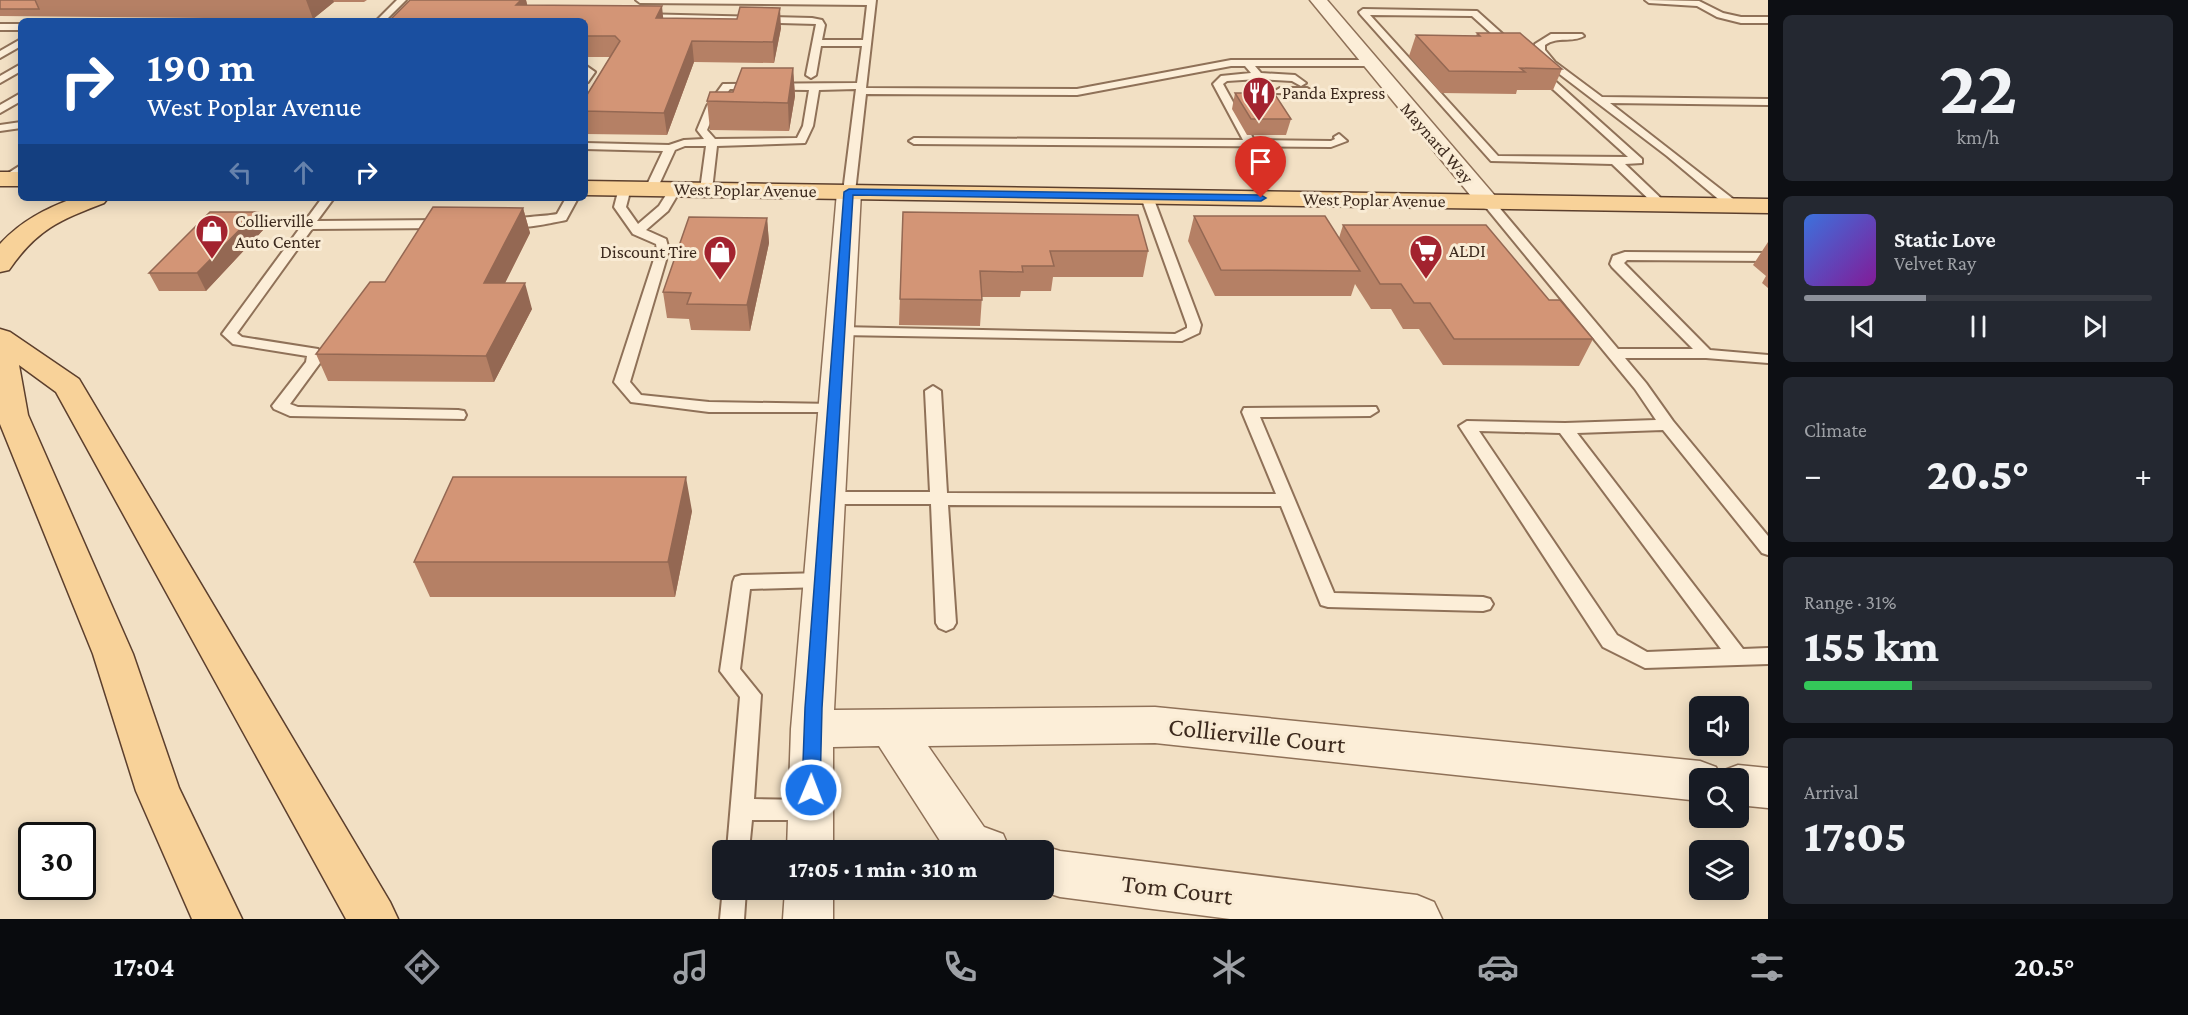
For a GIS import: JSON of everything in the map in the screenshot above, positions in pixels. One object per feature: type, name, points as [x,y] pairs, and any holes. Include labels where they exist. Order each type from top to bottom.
[{"type":"main road","name":"West Poplar Avenue","points":[[588,188],[1768,206]]},
{"type":"main road","points":[[1,261],[22,233],[50,216],[88,201]]},
{"type":"main road","points":[[0,339],[12,415],[112,654],[158,791],[217,919]]},
{"type":"main road","points":[[0,339],[68,386],[373,919]]},
{"type":"street","name":"Maynard Way","points":[[1318,0],[1488,202]]},
{"type":"street","points":[[810,840],[812,729],[849,192]]},
{"type":"street","name":"Collierville Court","points":[[812,729],[1155,725],[1689,780]]},
{"type":"street","points":[[890,728],[924,775],[966,840]]},
{"type":"street","points":[[1749,786],[1768,788]]},
{"type":"street","name":"Tom Court","points":[[1054,872],[1417,919]]},
{"type":"street","points":[[808,919],[809,900]]},
{"type":"lane","points":[[383,18],[402,0]]},
{"type":"lane","points":[[640,0],[872,1],[849,192]]},
{"type":"lane","points":[[1649,0],[1696,2],[1720,15],[1741,20],[1768,20]]},
{"type":"lane","points":[[734,18],[738,2]]},
{"type":"lane","points":[[1615,161],[1638,161],[1474,13],[1363,12],[1495,159],[1615,161],[1660,204]]},
{"type":"lane","points":[[629,16],[819,22],[811,75]]},
{"type":"lane","points":[[2,28],[18,27]]},
{"type":"lane","points":[[1579,36],[1551,37],[1540,44],[1540,51],[1551,64],[1600,100],[1732,206]]},
{"type":"lane","points":[[817,43],[867,43]]},
{"type":"lane","points":[[0,55],[18,44]]},
{"type":"lane","points":[[1248,63],[1257,76]]},
{"type":"lane","points":[[706,189],[712,143],[702,130],[717,97],[727,86],[1077,92],[1220,65],[1369,63]]},
{"type":"lane","points":[[0,80],[18,69]]},
{"type":"lane","points":[[1250,143],[1218,84],[1224,78],[1257,76],[1295,78],[1304,87],[1280,90]]},
{"type":"lane","points":[[588,146],[670,148],[684,143],[801,141],[808,126],[815,87]]},
{"type":"lane","points":[[0,110],[18,98]]},
{"type":"lane","points":[[1600,100],[1768,102]]},
{"type":"lane","points":[[0,128],[18,125]]},
{"type":"lane","points":[[914,141],[1331,144],[1342,141],[1339,137]]},
{"type":"lane","points":[[651,189],[670,148]]},
{"type":"lane","points":[[625,188],[620,207],[637,231],[662,242],[663,250],[621,382],[636,399],[709,407],[834,409]]},
{"type":"lane","points":[[637,231],[664,208],[675,189]]},
{"type":"lane","points":[[840,331],[1177,338],[1187,334],[1194,330],[1194,325],[1147,196]]},
{"type":"lane","points":[[326,201],[229,334],[238,341],[313,352],[315,356],[313,363],[280,406],[296,412],[458,415]]},
{"type":"lane","points":[[486,223],[539,222],[562,217],[570,201]]},
{"type":"lane","points":[[1488,202],[1641,386],[1667,425],[1768,548]]},
{"type":"lane","points":[[308,225],[454,224]]},
{"type":"lane","points":[[1706,354],[1617,264],[1618,259],[1625,256],[1768,257]]},
{"type":"lane","points":[[1614,353],[1706,354],[1768,359]]},
{"type":"lane","points":[[933,391],[945,623]]},
{"type":"lane","points":[[1370,411],[1250,412],[1328,600],[1483,604]]},
{"type":"lane","points":[[1667,425],[1564,428],[1467,426],[1610,641],[1645,660],[1768,656]]},
{"type":"lane","points":[[1564,428],[1738,657]]},
{"type":"lane","points":[[828,498],[1287,500]]},
{"type":"lane","points":[[739,840],[751,695],[730,670],[742,582],[823,580]]},
{"type":"lane","points":[[741,809],[810,810]]},
{"type":"lane","points":[[732,919],[733,900]]},
{"type":"building","points":[[0,0],[35,0],[39,9],[0,9]]},
{"type":"building","points":[[410,0],[521,0],[516,5],[662,6],[656,18],[737,19],[740,7],[780,8],[773,42],[692,41],[664,113],[588,111],[588,93],[620,41],[615,36],[588,36],[588,18],[392,18]]},
{"type":"building","points":[[1477,33],[1520,33],[1562,69],[1520,68],[1525,72],[1449,71],[1416,35],[1480,36]]},
{"type":"building","points":[[742,68],[793,68],[788,103],[707,101],[710,92],[733,92]]},
{"type":"building","points":[[1235,93],[1274,93],[1291,119],[1251,119]]},
{"type":"building","points":[[433,207],[523,208],[484,283],[525,283],[486,356],[316,354],[370,282],[385,282]]},
{"type":"building","points":[[210,212],[257,212],[197,273],[149,273]]},
{"type":"building","points":[[903,212],[1138,215],[1148,251],[1050,251],[1054,266],[1022,266],[1023,272],[980,271],[982,300],[900,299]]},
{"type":"building","points":[[1194,216],[1325,216],[1360,271],[1221,270]]},
{"type":"building","name":"Discount Tire","points":[[689,217],[767,218],[747,305],[687,304],[691,293],[663,292]]},
{"type":"building","points":[[1343,225],[1486,225],[1549,300],[1560,300],[1593,339],[1454,339],[1430,303],[1414,303],[1401,284],[1380,284]]},
{"type":"building","points":[[453,477],[686,477],[668,562],[414,562]]},
{"type":"place","name":"Panda Express","points":[[1259,122]]},
{"type":"place","name":"Collierville Auto Center","points":[[212,260]]},
{"type":"place","name":"ALDI","points":[[1426,280]]},
{"type":"place","name":"Discount Tire","points":[[720,281]]},
{"type":"route","points":[[811,790],[812,729],[849,192],[1261,198]]}]
